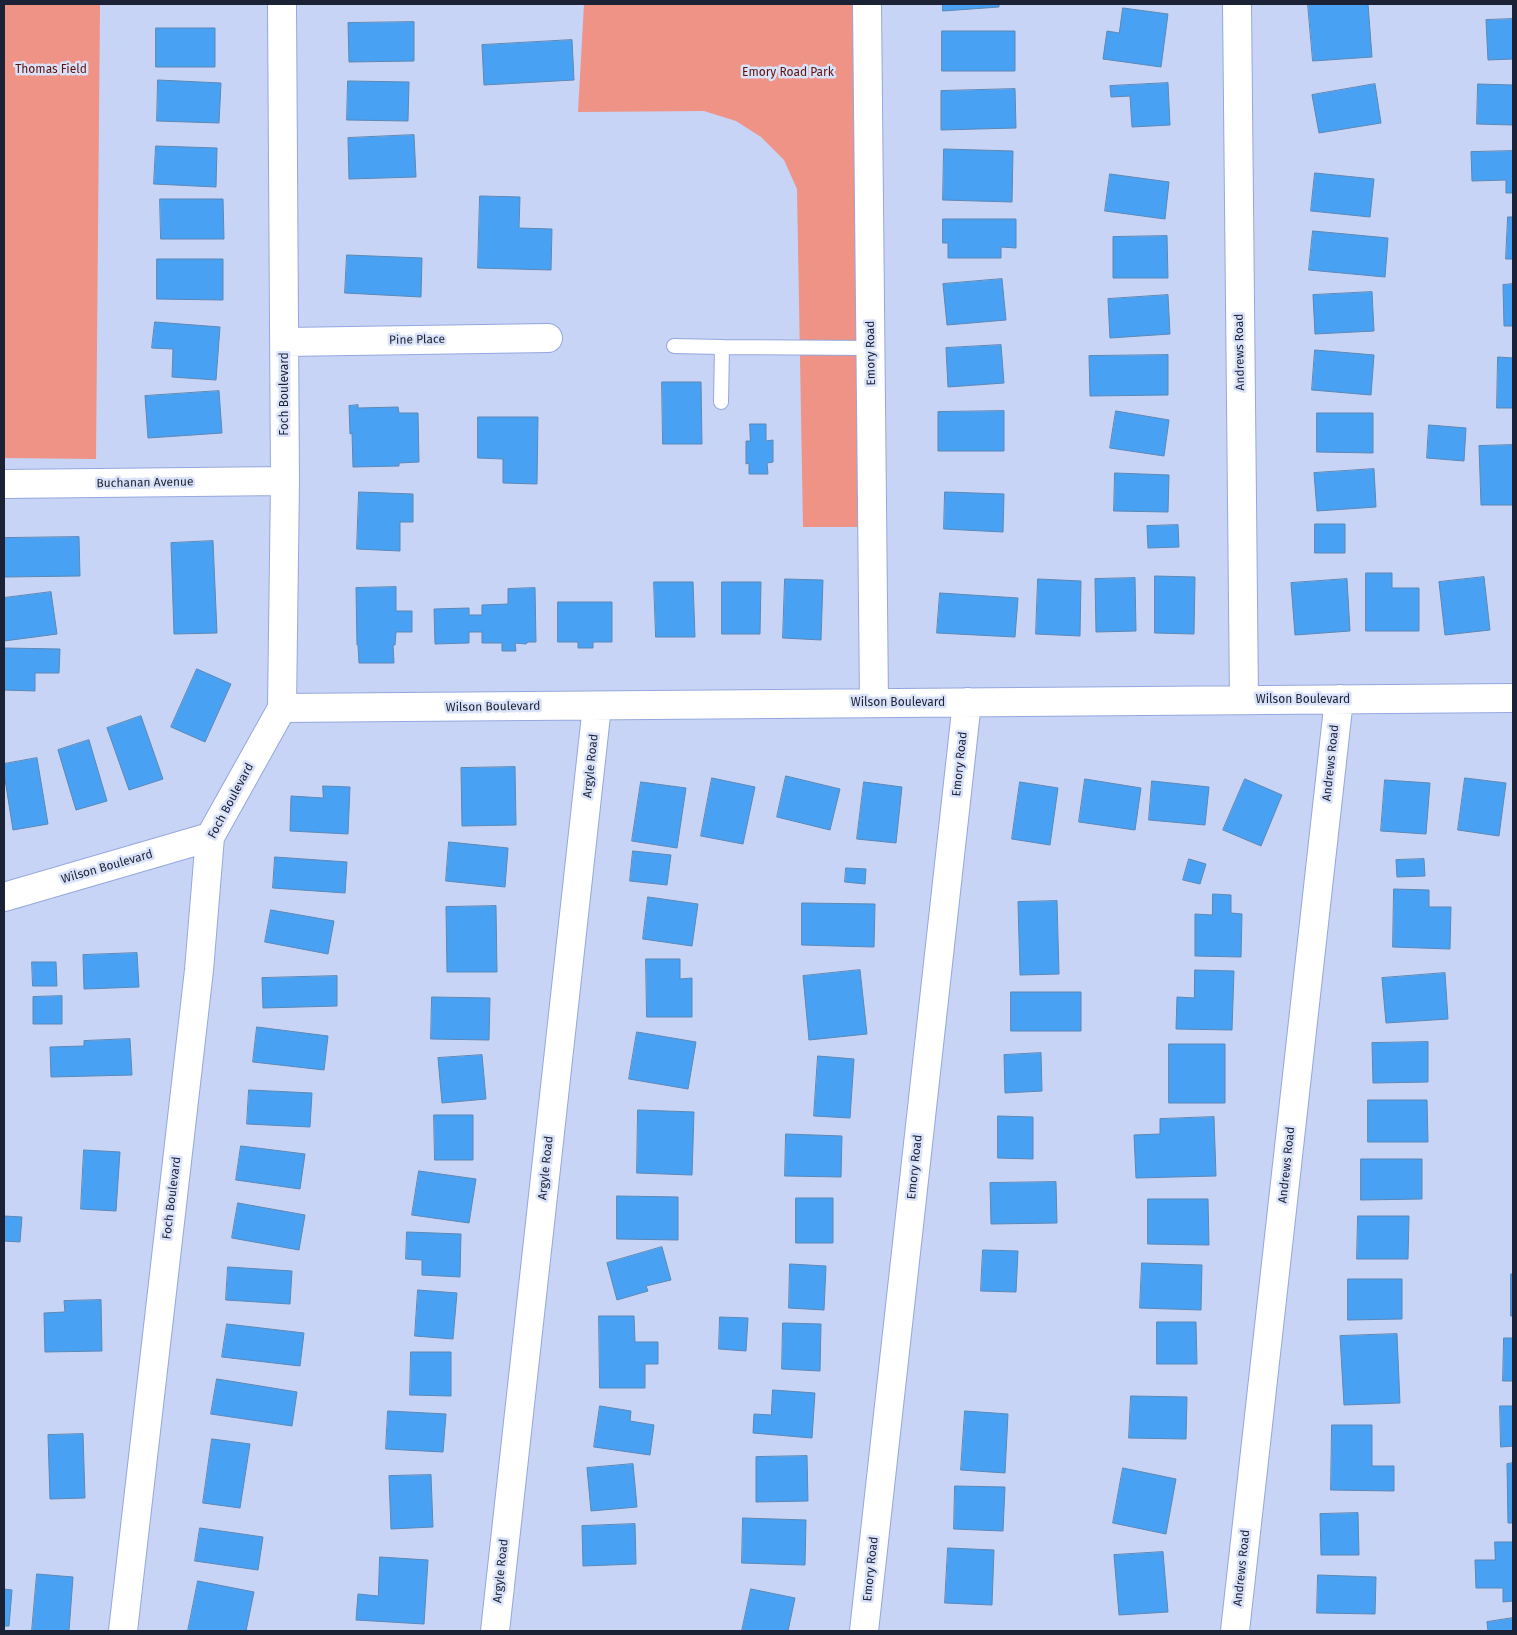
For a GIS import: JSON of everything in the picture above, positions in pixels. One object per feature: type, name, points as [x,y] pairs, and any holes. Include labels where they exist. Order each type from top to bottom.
[{"type":"street","name":"Foch Boulevard","points":[[123,1631],[199,970],[210,837],[282,708],[285,342],[282,4]]},
{"type":"street","name":"Emory Road","points":[[867,4],[874,703]]},
{"type":"street","name":"Andrews Road","points":[[1237,4],[1244,700]]},
{"type":"street","name":"Pine Place","points":[[285,342],[548,338]]},
{"type":"street","name":"Buchanan Avenue","points":[[4,484],[285,481]]},
{"type":"street","name":"Wilson Boulevard","points":[[282,708],[1513,698]]},
{"type":"street","name":"Andrews Road","points":[[1235,1631],[1338,699]]},
{"type":"street","name":"Emory Road","points":[[864,1631],[966,702]]},
{"type":"street","name":"Argyle Road","points":[[495,1631],[597,706]]},
{"type":"street","name":"Wilson Boulevard","points":[[4,897],[210,837]]},
{"type":"lane","points":[[674,346],[871,348]]},
{"type":"lane","points":[[721,402],[722,346]]},
{"type":"green space","name":"Thomas Field","points":[[4,4],[100,4],[96,459],[4,458]]},
{"type":"green space","name":"Emory Road Park","points":[[584,4],[856,4],[865,527],[803,527],[797,189],[784,160],[761,137],[736,121],[704,111],[578,112]]},
{"type":"building","points":[[943,4],[999,4],[999,7],[943,11]]},
{"type":"building","points":[[1308,4],[1368,4],[1372,57],[1313,61]]},
{"type":"building","points":[[1123,8],[1168,14],[1161,67],[1103,59],[1107,31],[1119,33]]},
{"type":"building","points":[[1513,19],[1513,59],[1488,60],[1486,20]]},
{"type":"building","points":[[414,22],[414,61],[349,62],[348,23]]},
{"type":"building","points":[[156,28],[215,28],[215,67],[156,67]]},
{"type":"building","points":[[942,31],[1015,31],[1015,71],[942,71]]},
{"type":"building","points":[[572,40],[574,80],[484,85],[482,45]]},
{"type":"building","points":[[158,80],[221,83],[219,123],[157,121]]},
{"type":"building","points":[[348,81],[409,82],[408,121],[347,120]]},
{"type":"building","points":[[1168,83],[1170,125],[1132,127],[1130,96],[1111,97],[1110,86]]},
{"type":"building","points":[[1375,84],[1381,123],[1319,133],[1312,95]]},
{"type":"building","points":[[1478,84],[1513,85],[1513,125],[1477,124]]},
{"type":"building","points":[[1015,89],[1016,128],[941,130],[941,91]]},
{"type":"building","points":[[414,135],[416,177],[349,179],[348,138]]},
{"type":"building","points":[[156,146],[217,148],[216,187],[154,184]]},
{"type":"building","points":[[944,149],[1013,151],[1012,202],[943,200]]},
{"type":"building","points":[[1513,151],[1513,193],[1506,193],[1506,180],[1472,181],[1471,152]]},
{"type":"building","points":[[1315,173],[1374,179],[1370,217],[1311,211]]},
{"type":"building","points":[[1110,174],[1169,182],[1165,219],[1105,211]]},
{"type":"building","points":[[480,196],[520,197],[519,228],[552,229],[551,270],[478,268]]},
{"type":"building","points":[[160,199],[223,199],[224,239],[161,239]]},
{"type":"building","points":[[1508,217],[1513,217],[1513,259],[1506,259]]},
{"type":"building","points":[[943,219],[1016,219],[1016,248],[1001,247],[1001,258],[948,258],[948,243],[943,243]]},
{"type":"building","points":[[1313,231],[1388,238],[1385,277],[1309,270]]},
{"type":"building","points":[[1167,236],[1168,278],[1113,278],[1113,237]]},
{"type":"building","points":[[347,255],[422,258],[421,297],[345,293]]},
{"type":"building","points":[[157,259],[223,259],[223,300],[157,299]]},
{"type":"building","points":[[1002,279],[1006,320],[947,325],[943,284]]},
{"type":"building","points":[[1513,284],[1513,326],[1504,326],[1503,285]]},
{"type":"building","points":[[1372,292],[1374,331],[1315,334],[1313,295]]},
{"type":"building","points":[[1168,295],[1170,334],[1110,338],[1108,299]]},
{"type":"building","points":[[155,322],[220,327],[216,380],[172,377],[173,349],[152,348]]},
{"type":"building","points":[[1001,345],[1004,383],[948,387],[946,348]]},
{"type":"building","points":[[1315,350],[1374,355],[1371,395],[1312,390]]},
{"type":"building","points":[[1168,355],[1168,395],[1090,396],[1089,356]]},
{"type":"building","points":[[1498,357],[1513,358],[1513,408],[1497,408]]},
{"type":"building","points":[[662,382],[701,382],[702,444],[663,444]]},
{"type":"building","points":[[219,391],[222,433],[148,438],[145,396]]},
{"type":"building","points":[[358,405],[358,408],[398,407],[399,413],[418,413],[419,462],[399,463],[399,466],[353,467],[349,406]]},
{"type":"building","points":[[1004,411],[1004,451],[938,451],[938,412]]},
{"type":"building","points":[[1116,411],[1169,420],[1164,456],[1110,448]]},
{"type":"building","points":[[1317,413],[1373,413],[1373,453],[1317,452]]},
{"type":"building","points":[[478,417],[538,417],[537,484],[503,483],[503,459],[478,458]]},
{"type":"building","points":[[750,424],[766,424],[766,441],[773,440],[773,462],[767,463],[768,474],[749,474],[749,463],[746,464],[746,441],[750,441]]},
{"type":"building","points":[[1429,425],[1466,428],[1464,461],[1427,458]]},
{"type":"building","points":[[1513,445],[1513,505],[1481,505],[1479,446]]},
{"type":"building","points":[[1374,469],[1376,507],[1317,511],[1314,473]]},
{"type":"building","points":[[1115,473],[1169,475],[1168,512],[1114,511]]},
{"type":"building","points":[[359,492],[413,494],[413,522],[400,522],[400,551],[357,549]]},
{"type":"building","points":[[945,492],[1004,494],[1003,532],[944,529]]},
{"type":"building","points":[[1315,524],[1345,524],[1345,553],[1315,553]]},
{"type":"building","points":[[1178,525],[1179,547],[1148,548],[1147,526]]},
{"type":"building","points":[[79,537],[80,576],[4,577],[4,538]]},
{"type":"building","points":[[213,541],[217,633],[174,634],[171,543]]},
{"type":"building","points":[[1366,573],[1392,573],[1392,588],[1419,588],[1419,631],[1366,631]]},
{"type":"building","points":[[1155,576],[1195,577],[1194,634],[1155,633]]},
{"type":"building","points":[[1484,577],[1490,630],[1445,635],[1439,582]]},
{"type":"building","points":[[1135,578],[1136,631],[1096,632],[1095,579]]},
{"type":"building","points":[[785,579],[823,580],[821,640],[783,638]]},
{"type":"building","points":[[1038,579],[1081,581],[1080,636],[1036,634]]},
{"type":"building","points":[[1347,579],[1350,631],[1295,635],[1291,583]]},
{"type":"building","points":[[654,582],[693,582],[695,637],[656,637]]},
{"type":"building","points":[[722,582],[761,582],[760,634],[722,634]]},
{"type":"building","points":[[396,587],[396,611],[412,611],[412,632],[396,632],[395,645],[393,645],[394,663],[359,663],[356,588]]},
{"type":"building","points":[[535,588],[536,642],[528,642],[526,644],[515,643],[516,651],[502,651],[502,643],[482,643],[482,632],[469,632],[469,643],[435,644],[434,609],[469,608],[469,615],[482,615],[482,605],[508,604],[508,589]]},
{"type":"building","points":[[51,592],[57,634],[4,641],[4,598]]},
{"type":"building","points":[[940,593],[1018,598],[1015,637],[937,633]]},
{"type":"building","points":[[558,602],[612,602],[612,642],[593,642],[593,648],[578,648],[578,642],[558,642]]},
{"type":"building","points":[[4,648],[60,649],[59,673],[35,673],[35,691],[4,690]]},
{"type":"building","points":[[197,669],[231,684],[205,742],[171,727]]},
{"type":"building","points":[[141,716],[163,779],[129,790],[107,728]]},
{"type":"building","points":[[89,740],[107,801],[76,810],[58,750]]},
{"type":"building","points":[[37,758],[48,824],[13,830],[4,764]]},
{"type":"building","points":[[515,767],[516,825],[462,826],[461,768]]},
{"type":"building","points":[[786,776],[840,789],[830,830],[777,817]]},
{"type":"building","points":[[712,778],[755,787],[743,844],[701,836]]},
{"type":"building","points":[[1465,778],[1506,783],[1499,836],[1458,830]]},
{"type":"building","points":[[1085,779],[1141,788],[1135,830],[1079,822]]},
{"type":"building","points":[[1245,779],[1282,795],[1261,846],[1223,830]]},
{"type":"building","points":[[1385,780],[1430,783],[1426,834],[1381,831]]},
{"type":"building","points":[[1152,781],[1209,787],[1205,825],[1149,820]]},
{"type":"building","points":[[641,782],[686,788],[677,848],[632,841]]},
{"type":"building","points":[[864,782],[902,787],[896,843],[857,839]]},
{"type":"building","points":[[1020,782],[1058,788],[1050,845],[1012,839]]},
{"type":"building","points":[[323,786],[350,787],[348,834],[290,831],[291,796],[323,798]]},
{"type":"building","points":[[449,842],[508,848],[505,887],[446,881]]},
{"type":"building","points":[[633,851],[671,855],[667,885],[630,881]]},
{"type":"building","points":[[275,857],[347,862],[345,893],[273,888]]},
{"type":"building","points":[[1189,859],[1206,864],[1200,884],[1183,880]]},
{"type":"building","points":[[1424,859],[1425,876],[1397,877],[1396,860]]},
{"type":"building","points":[[846,868],[866,869],[865,884],[845,882]]},
{"type":"building","points":[[1394,889],[1429,890],[1429,907],[1451,907],[1450,949],[1393,947]]},
{"type":"building","points":[[1213,894],[1231,895],[1231,913],[1242,914],[1241,957],[1195,956],[1195,914],[1212,915]]},
{"type":"building","points":[[648,897],[698,904],[692,946],[643,939]]},
{"type":"building","points":[[1057,901],[1059,974],[1020,975],[1018,902]]},
{"type":"building","points":[[802,903],[875,904],[874,947],[802,945]]},
{"type":"building","points":[[496,906],[497,972],[447,972],[446,907]]},
{"type":"building","points":[[271,910],[334,921],[328,954],[265,942]]},
{"type":"building","points":[[137,953],[139,987],[84,989],[83,955]]},
{"type":"building","points":[[646,959],[680,959],[680,979],[692,978],[692,1017],[647,1017]]},
{"type":"building","points":[[32,962],[56,962],[57,986],[33,986]]},
{"type":"building","points":[[860,970],[867,1034],[809,1040],[803,976]]},
{"type":"building","points":[[1195,970],[1234,971],[1232,1030],[1176,1029],[1177,997],[1194,998]]},
{"type":"building","points":[[1445,973],[1448,1019],[1386,1023],[1382,978]]},
{"type":"building","points":[[337,976],[337,1006],[263,1008],[262,978]]},
{"type":"building","points":[[1011,992],[1081,992],[1081,1031],[1011,1031]]},
{"type":"building","points":[[62,996],[62,1024],[33,1024],[33,997]]},
{"type":"building","points":[[432,997],[490,998],[489,1040],[431,1039]]},
{"type":"building","points":[[257,1027],[328,1036],[324,1070],[253,1062]]},
{"type":"building","points":[[637,1032],[696,1042],[688,1089],[629,1079]]},
{"type":"building","points":[[130,1039],[132,1075],[51,1077],[50,1047],[84,1046],[84,1041]]},
{"type":"building","points":[[1428,1042],[1428,1082],[1373,1083],[1372,1043]]},
{"type":"building","points":[[1169,1044],[1225,1044],[1225,1103],[1169,1103]]},
{"type":"building","points":[[1041,1053],[1042,1091],[1005,1093],[1004,1055]]},
{"type":"building","points":[[482,1055],[486,1099],[442,1103],[438,1058]]},
{"type":"building","points":[[818,1056],[854,1059],[850,1118],[814,1116]]},
{"type":"building","points":[[249,1090],[312,1093],[310,1127],[247,1124]]},
{"type":"building","points":[[1368,1100],[1427,1100],[1428,1142],[1368,1142]]},
{"type":"building","points":[[638,1110],[694,1112],[692,1175],[637,1173]]},
{"type":"building","points":[[434,1115],[473,1115],[473,1160],[435,1160]]},
{"type":"building","points":[[998,1116],[1033,1117],[1033,1159],[998,1158]]},
{"type":"building","points":[[1214,1117],[1216,1176],[1136,1178],[1134,1135],[1160,1134],[1160,1119]]},
{"type":"building","points":[[786,1134],[842,1136],[841,1177],[785,1176]]},
{"type":"building","points":[[241,1146],[305,1154],[300,1189],[236,1180]]},
{"type":"building","points":[[84,1150],[120,1152],[116,1211],[81,1209]]},
{"type":"building","points":[[1361,1159],[1422,1159],[1422,1199],[1361,1200]]},
{"type":"building","points":[[419,1171],[476,1179],[469,1223],[412,1215]]},
{"type":"building","points":[[1056,1182],[1057,1223],[991,1224],[990,1183]]},
{"type":"building","points":[[617,1196],[678,1197],[678,1240],[617,1239]]},
{"type":"building","points":[[796,1198],[833,1198],[833,1243],[796,1243]]},
{"type":"building","points":[[1148,1199],[1208,1199],[1209,1245],[1148,1244]]},
{"type":"building","points":[[238,1203],[305,1215],[299,1250],[232,1238]]},
{"type":"building","points":[[4,1216],[22,1217],[20,1242],[4,1241]]},
{"type":"building","points":[[1358,1216],[1409,1216],[1408,1259],[1357,1259]]},
{"type":"building","points":[[407,1232],[461,1234],[460,1277],[422,1275],[422,1260],[406,1259]]},
{"type":"building","points":[[662,1247],[671,1280],[646,1286],[648,1291],[617,1300],[607,1263]]},
{"type":"building","points":[[983,1250],[1018,1251],[1016,1292],[981,1291]]},
{"type":"building","points":[[1142,1263],[1202,1265],[1201,1310],[1140,1308]]},
{"type":"building","points":[[790,1264],[826,1266],[824,1310],[789,1308]]},
{"type":"building","points":[[228,1267],[292,1271],[290,1304],[226,1300]]},
{"type":"building","points":[[1511,1274],[1513,1274],[1513,1316],[1511,1316]]},
{"type":"building","points":[[1348,1279],[1402,1279],[1402,1319],[1348,1320]]},
{"type":"building","points":[[418,1290],[457,1293],[453,1339],[415,1336]]},
{"type":"building","points":[[101,1300],[102,1351],[45,1352],[44,1313],[65,1312],[64,1301]]},
{"type":"building","points":[[599,1316],[634,1316],[635,1342],[658,1342],[658,1364],[645,1364],[645,1388],[600,1388]]},
{"type":"building","points":[[720,1317],[748,1318],[746,1351],[719,1349]]},
{"type":"building","points":[[1157,1322],[1196,1322],[1197,1364],[1157,1364]]},
{"type":"building","points":[[783,1323],[821,1324],[820,1371],[782,1369]]},
{"type":"building","points":[[227,1324],[304,1333],[300,1366],[222,1357]]},
{"type":"building","points":[[1397,1334],[1400,1403],[1344,1405],[1340,1336]]},
{"type":"building","points":[[1504,1338],[1513,1338],[1513,1381],[1503,1381]]},
{"type":"building","points":[[411,1352],[451,1352],[451,1396],[410,1395]]},
{"type":"building","points":[[217,1379],[297,1392],[292,1426],[211,1414]]},
{"type":"building","points":[[773,1390],[815,1393],[812,1438],[753,1433],[754,1414],[771,1415]]},
{"type":"building","points":[[1131,1396],[1187,1397],[1186,1439],[1129,1438]]},
{"type":"building","points":[[600,1406],[631,1411],[630,1421],[654,1425],[650,1455],[594,1447]]},
{"type":"building","points":[[1500,1406],[1513,1406],[1513,1446],[1501,1447]]},
{"type":"building","points":[[388,1411],[446,1414],[443,1452],[386,1449]]},
{"type":"building","points":[[965,1411],[1008,1414],[1005,1473],[961,1470]]},
{"type":"building","points":[[1332,1425],[1372,1425],[1372,1466],[1394,1466],[1394,1491],[1331,1490]]},
{"type":"building","points":[[83,1434],[85,1498],[50,1499],[48,1435]]},
{"type":"building","points":[[212,1439],[250,1444],[240,1508],[203,1503]]},
{"type":"building","points":[[807,1456],[808,1501],[756,1502],[756,1457]]},
{"type":"building","points":[[1513,1463],[1513,1523],[1508,1523],[1507,1464]]},
{"type":"building","points":[[633,1464],[637,1507],[591,1511],[587,1468]]},
{"type":"building","points":[[1123,1468],[1176,1479],[1166,1534],[1113,1523]]},
{"type":"building","points":[[431,1475],[433,1527],[391,1529],[389,1476]]},
{"type":"building","points":[[955,1486],[1005,1487],[1003,1531],[954,1529]]},
{"type":"building","points":[[1358,1513],[1359,1555],[1321,1555],[1320,1514]]},
{"type":"building","points":[[743,1518],[806,1520],[805,1565],[742,1563]]},
{"type":"building","points":[[635,1524],[636,1564],[583,1566],[582,1526]]},
{"type":"building","points":[[200,1528],[263,1537],[258,1570],[195,1561]]},
{"type":"building","points":[[1495,1542],[1513,1542],[1513,1601],[1503,1602],[1503,1588],[1476,1588],[1475,1560],[1495,1560]]},
{"type":"building","points":[[948,1548],[994,1550],[992,1605],[945,1603]]},
{"type":"building","points":[[1163,1552],[1168,1612],[1119,1615],[1114,1555]]},
{"type":"building","points":[[380,1557],[428,1560],[424,1624],[356,1620],[358,1594],[378,1596]]},
{"type":"building","points":[[37,1574],[73,1577],[69,1631],[32,1631]]},
{"type":"building","points":[[1318,1575],[1376,1577],[1375,1614],[1317,1613]]},
{"type":"building","points":[[198,1581],[254,1592],[246,1631],[188,1631]]},
{"type":"building","points":[[4,1589],[12,1590],[9,1626],[4,1626]]},
{"type":"building","points":[[751,1589],[795,1598],[788,1631],[742,1631]]},
{"type":"building","points":[[1513,1618],[1513,1631],[1488,1631],[1487,1622]]}]
